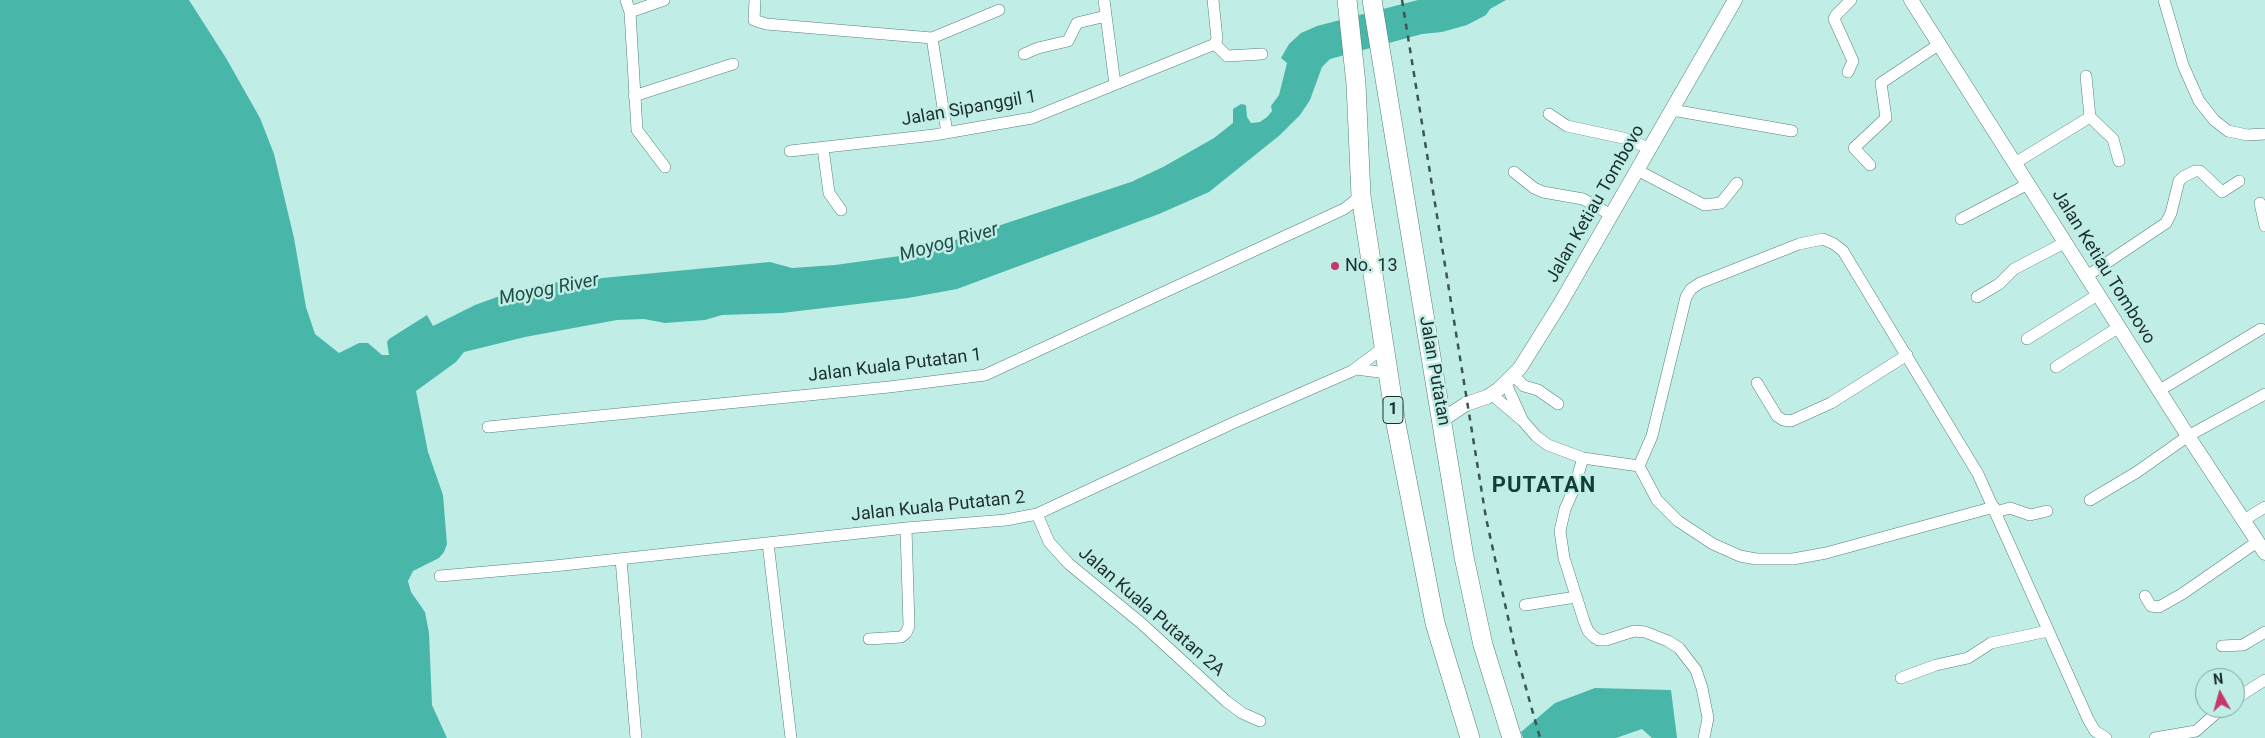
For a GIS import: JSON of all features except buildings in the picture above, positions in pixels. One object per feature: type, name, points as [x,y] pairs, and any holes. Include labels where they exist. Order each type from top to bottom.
[{"type":"highway","name":"Jalan Putatan","points":[[1373,2],[1476,616],[1509,729]]},
{"type":"highway","name":"1","points":[[1347,3],[1356,84],[1361,196],[1383,348],[1430,601],[1444,656],[1468,734]]},
{"type":"street","points":[[626,0],[630,12],[637,130],[665,167]]},
{"type":"street","points":[[630,12],[664,0]]},
{"type":"street","points":[[755,0],[754,20],[766,24],[932,38],[999,10]]},
{"type":"street","points":[[1104,0],[1115,84]]},
{"type":"street","points":[[1213,0],[1217,39],[1215,44],[1226,56],[1262,54]]},
{"type":"street","points":[[1848,72],[1853,62],[1834,20],[1836,14],[1851,0]]},
{"type":"street","name":"Jalan Ketiau Tombovo","points":[[1911,0],[2261,548]]},
{"type":"street","points":[[2164,0],[2183,65],[2199,101],[2214,120],[2228,131],[2247,135],[2265,134]]},
{"type":"street","name":"Jalan Ketiau Tombovo","points":[[1442,420],[1466,404],[1491,394],[1510,380],[1560,304],[1733,1]]},
{"type":"street","points":[[1024,54],[1038,48],[1068,42],[1077,23],[1106,16]]},
{"type":"street","points":[[932,38],[947,133]]},
{"type":"street","name":"Jalan Sipanggil 1","points":[[790,151],[947,133],[1032,118],[1215,44]]},
{"type":"street","points":[[1870,165],[1854,148],[1886,118],[1881,83],[1938,45]]},
{"type":"street","points":[[634,96],[733,64]]},
{"type":"street","points":[[2086,76],[2090,117],[2113,140],[2119,161]]},
{"type":"street","points":[[1672,110],[1792,131]]},
{"type":"street","points":[[1549,114],[1568,126],[1623,138],[1649,148]]},
{"type":"street","points":[[2016,163],[2090,117]]},
{"type":"street","points":[[823,148],[829,193],[841,210]]},
{"type":"street","points":[[1637,170],[1704,205],[1721,203],[1737,183]]},
{"type":"street","points":[[2087,276],[2166,223],[2171,213],[2179,181],[2183,177],[2195,171],[2200,171],[2222,192],[2239,181]]},
{"type":"street","points":[[1514,172],[1534,188],[1543,192],[1583,199],[1610,216]]},
{"type":"street","points":[[1961,219],[2028,184]]},
{"type":"street","name":"Jalan Kuala Putatan 1","points":[[488,427],[914,384],[985,375],[1350,205],[1361,196]]},
{"type":"street","points":[[2260,203],[2265,226]]},
{"type":"street","name":"Jalan Kuala Putatan 1","points":[[1332,213],[1352,212],[1364,218]]},
{"type":"street","points":[[1638,466],[1652,436],[1686,297],[1691,289],[1700,283],[1800,244],[1823,240],[1842,251],[1978,474],[1995,509],[2091,734],[2106,738]]},
{"type":"street","points":[[1978,297],[1999,284],[2014,269],[2066,242]]},
{"type":"street","points":[[2027,339],[2099,294]]},
{"type":"street","points":[[2056,367],[2119,327]]},
{"type":"street","points":[[2160,390],[2261,329]]},
{"type":"street","name":"Jalan Kuala Putatan 2","points":[[440,576],[554,566],[906,528],[1006,520],[1037,514],[1233,423],[1356,369],[1383,348]]},
{"type":"street","points":[[1757,383],[1777,416],[1783,420],[1791,421],[1800,419],[1831,403],[1907,355]]},
{"type":"street","name":"Jalan Kuala Putatan 2","points":[[1356,369],[1387,372]]},
{"type":"street","points":[[1510,380],[1538,390],[1558,404]]},
{"type":"street","points":[[1510,380],[1523,421]]},
{"type":"street","points":[[1491,394],[1548,445],[1583,458],[1638,466]]},
{"type":"street","points":[[2090,500],[2137,472],[2188,436],[2265,394]]},
{"type":"street","points":[[1438,395],[1452,402],[1466,404]]},
{"type":"street","points":[[1583,458],[1573,491],[1565,509],[1560,531],[1564,558],[1584,621],[1594,638],[1606,640],[1626,633],[1645,632],[1668,641],[1679,648],[1696,670],[1708,718],[1704,738]]},
{"type":"street","points":[[1638,466],[1657,500],[1678,521],[1713,544],[1733,553],[1756,559],[1793,559],[1826,553],[1995,509],[2010,508],[2030,516],[2047,511]]},
{"type":"street","points":[[2244,520],[2265,508]]},
{"type":"street","name":"Jalan Kuala Putatan 2A","points":[[1037,514],[1049,542],[1069,564],[1141,623],[1226,701],[1242,713],[1260,721]]},
{"type":"street","points":[[869,639],[901,636],[906,633],[909,626],[906,528]]},
{"type":"street","points":[[768,543],[791,738]]},
{"type":"street","points":[[2145,596],[2151,606],[2158,607],[2261,548]]},
{"type":"street","points":[[621,559],[636,738]]},
{"type":"street","points":[[1524,606],[1576,597]]},
{"type":"street","points":[[1901,678],[1936,665],[1968,658],[1991,643],[2048,631]]},
{"type":"street","points":[[2222,646],[2243,645],[2265,632]]},
{"type":"street","points":[[2245,693],[2265,680]]},
{"type":"street","points":[[2155,738],[2173,737],[2196,731],[2211,718]]},
{"type":"water","name":"Moyog River","points":[[0,0],[189,0],[226,58],[260,118],[274,154],[294,238],[306,307],[315,334],[339,353],[359,343],[368,343],[382,355],[389,355],[387,342],[389,339],[427,315],[433,326],[475,305],[508,293],[550,283],[770,262],[792,268],[835,265],[900,256],[934,247],[1131,182],[1163,167],[1214,138],[1233,123],[1233,109],[1241,104],[1246,105],[1247,117],[1251,123],[1260,122],[1272,111],[1271,106],[1279,95],[1287,63],[1281,58],[1289,44],[1301,33],[1317,26],[1418,0],[1506,0],[1490,9],[1486,15],[1467,25],[1442,32],[1422,34],[1330,59],[1322,67],[1310,100],[1300,115],[1280,135],[1209,192],[1159,214],[957,289],[908,298],[782,313],[722,315],[705,320],[665,323],[644,319],[617,320],[525,337],[464,352],[456,362],[416,391],[428,452],[443,495],[447,544],[439,558],[413,571],[408,581],[411,592],[425,612],[429,633],[432,705],[447,738],[0,738]]},
{"type":"water","points":[[1595,688],[1671,690],[1677,738],[1652,738],[1642,729],[1616,738],[1523,738],[1521,732],[1555,703]]},
{"type":"railway","points":[[1402,0],[1486,518],[1515,649],[1540,738]]},
{"type":"place","name":"No. 13","points":[[1335,266]]},
{"type":"district","name":"PUTATAN","points":[[1544,486]]}]
